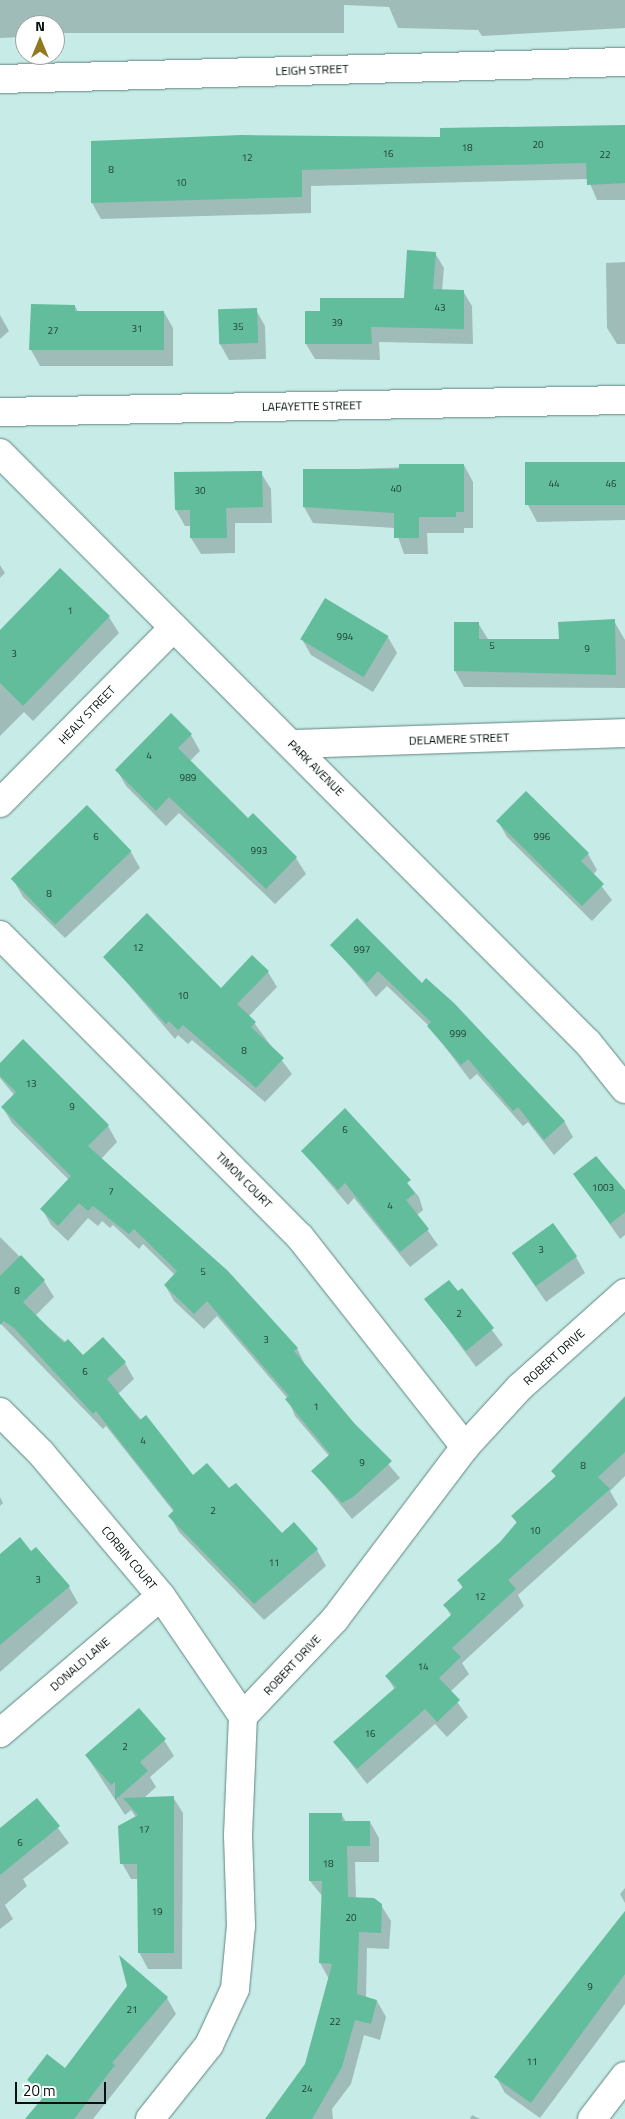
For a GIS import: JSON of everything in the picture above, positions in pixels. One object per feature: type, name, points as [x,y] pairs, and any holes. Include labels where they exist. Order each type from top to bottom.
[{"type":"street","name":"LEIGH STREET","points":[[0,79],[625,62]]},
{"type":"street","name":"LAFAYETTE STREET","points":[[0,412],[625,400]]},
{"type":"street","name":"PARK AVENUE","points":[[0,453],[293,744],[588,1043],[625,1089]]},
{"type":"street","name":"HEALY STREET","points":[[0,803],[174,627]]},
{"type":"street","name":"DELAMERE STREET","points":[[293,744],[625,733]]},
{"type":"street","name":"TIMON COURT","points":[[0,935],[300,1237],[465,1447]]},
{"type":"street","name":"ROBERT DRIVE","points":[[243,1716],[335,1619],[465,1447],[520,1387],[625,1293]]},
{"type":"street","name":"CORBIN COURT","points":[[0,1412],[41,1453],[160,1596],[243,1716]]},
{"type":"street","name":"DONALD LANE","points":[[0,1733],[160,1596]]},
{"type":"street","points":[[150,2119],[209,2045],[235,1989],[241,1926],[238,1835],[243,1716]]},
{"type":"street","points":[[592,2119],[625,2076]]},
{"type":"building","points":[[625,125],[625,183],[587,185],[586,163],[302,170],[302,197],[91,203],[91,141],[241,135],[440,137],[440,128]]},
{"type":"building","points":[[407,250],[436,252],[433,289],[464,290],[464,329],[371,327],[372,344],[305,344],[305,311],[320,311],[320,298],[404,298]]},
{"type":"building","points":[[31,304],[75,305],[75,311],[164,311],[164,350],[29,350]]},
{"type":"building","points":[[257,308],[258,343],[219,344],[218,309]]},
{"type":"building","points":[[525,462],[625,462],[625,505],[525,505]]},
{"type":"building","points":[[399,464],[464,464],[464,512],[456,512],[456,517],[419,517],[419,538],[394,538],[394,513],[303,507],[303,469],[399,469]]},
{"type":"building","points":[[262,471],[263,507],[226,508],[227,538],[190,538],[190,510],[175,510],[174,472]]},
{"type":"building","points":[[60,568],[110,616],[23,706],[0,683],[0,630]]},
{"type":"building","points":[[325,598],[388,636],[364,677],[300,639]]},
{"type":"building","points":[[615,619],[616,675],[454,671],[454,622],[479,622],[479,639],[559,639],[558,622]]},
{"type":"building","points":[[171,713],[192,734],[178,748],[248,818],[253,813],[297,857],[266,889],[169,797],[156,811],[115,770]]},
{"type":"building","points":[[526,791],[589,853],[581,861],[604,884],[582,906],[496,821]]},
{"type":"building","points":[[87,805],[131,851],[55,925],[11,879]]},
{"type":"building","points":[[147,913],[221,988],[252,955],[269,971],[237,1004],[256,1022],[251,1027],[284,1058],[256,1088],[183,1025],[178,1030],[169,1021],[166,1024],[103,957]]},
{"type":"building","points":[[357,918],[422,983],[426,978],[454,1003],[565,1121],[544,1140],[518,1107],[513,1111],[468,1059],[461,1065],[427,1026],[431,1022],[378,971],[367,983],[330,945]]},
{"type":"building","points":[[23,1039],[109,1125],[88,1146],[228,1271],[298,1348],[294,1351],[354,1423],[392,1461],[353,1497],[342,1503],[311,1471],[330,1454],[285,1399],[289,1396],[207,1301],[194,1314],[164,1285],[177,1271],[134,1229],[129,1234],[93,1206],[88,1211],[79,1203],[58,1226],[40,1209],[71,1176],[1,1107],[16,1092],[0,1076],[0,1063]]},
{"type":"building","points":[[345,1108],[411,1180],[407,1183],[415,1193],[406,1200],[429,1229],[400,1252],[345,1183],[338,1190],[301,1151]]},
{"type":"building","points":[[596,1156],[625,1190],[625,1212],[610,1224],[573,1174]]},
{"type":"building","points":[[553,1223],[577,1256],[536,1286],[512,1253]]},
{"type":"building","points":[[21,1255],[45,1280],[23,1302],[64,1343],[68,1339],[83,1355],[103,1337],[126,1362],[107,1379],[140,1420],[146,1415],[193,1475],[207,1463],[229,1488],[236,1483],[282,1533],[294,1522],[318,1549],[254,1604],[168,1516],[174,1510],[96,1411],[93,1414],[15,1329],[4,1321],[0,1325],[0,1276]]},
{"type":"building","points":[[449,1280],[458,1291],[462,1288],[494,1328],[466,1351],[424,1299]]},
{"type":"building","points":[[625,1397],[625,1452],[598,1477],[610,1489],[508,1580],[516,1589],[452,1648],[461,1657],[439,1678],[460,1700],[437,1722],[425,1709],[357,1769],[333,1742],[396,1687],[385,1676],[452,1614],[443,1605],[463,1587],[457,1580],[500,1542],[517,1522],[511,1516],[556,1476],[551,1471]]},
{"type":"building","points":[[20,1537],[31,1551],[36,1547],[70,1586],[0,1645],[0,1554]]},
{"type":"building","points":[[139,1708],[166,1739],[140,1762],[148,1771],[115,1800],[115,1782],[111,1785],[85,1755]]},
{"type":"building","points":[[174,1796],[174,1953],[138,1953],[137,1864],[120,1864],[118,1826],[138,1815],[123,1798]]},
{"type":"building","points":[[37,1798],[60,1826],[0,1875],[0,1828]]},
{"type":"building","points":[[309,1813],[342,1813],[342,1821],[370,1821],[370,1846],[347,1846],[348,1897],[374,1898],[382,1904],[381,1933],[359,1932],[357,1994],[377,2000],[371,2024],[355,2020],[342,2067],[312,2119],[265,2119],[305,2064],[332,1964],[319,1963],[322,1881],[309,1881]]},
{"type":"building","points":[[625,1911],[625,1974],[531,2103],[494,2077]]},
{"type":"building","points":[[119,1955],[168,1997],[112,2063],[115,2065],[74,2119],[25,2119],[46,2094],[27,2080],[47,2054],[65,2068],[127,1986]]}]
